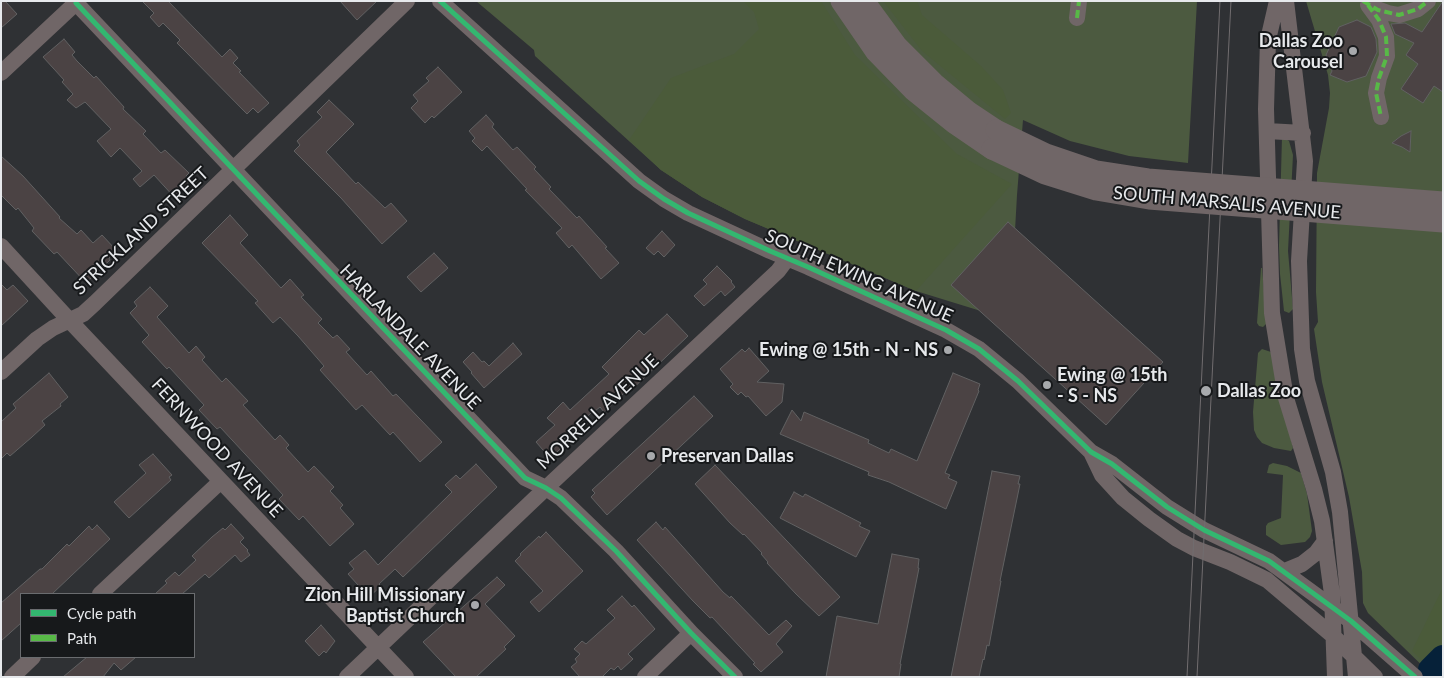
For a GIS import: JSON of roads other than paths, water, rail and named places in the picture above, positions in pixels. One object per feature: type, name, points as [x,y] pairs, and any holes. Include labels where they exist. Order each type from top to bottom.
[{"type":"main road","name":"SOUTH MARSALIS AVENUE","points":[[841,1],[876,52],[913,90],[954,122],[994,140],[1046,154],[1096,171],[1148,179],[1443,202]]},
{"type":"main road","name":"SOUTH MARSALIS AVENUE","points":[[864,1],[897,46],[934,83],[968,112],[994,140],[1045,174],[1096,190],[1149,199],[1443,222]]},
{"type":"street","name":"STRICKLAND STREET","points":[[1,372],[37,339],[53,328],[82,314],[95,303],[234,171],[407,1]]},
{"type":"street","name":"SOUTH EWING AVENUE","points":[[440,1],[639,181],[664,199],[688,213],[787,259],[946,330],[979,349],[1018,381],[1091,452],[1112,464],[1168,507],[1204,530],[1269,561],[1285,572],[1351,621],[1415,677]]},
{"type":"street","points":[[1077,18],[1079,1]]},
{"type":"street","points":[[1278,1],[1268,40],[1266,110],[1271,283],[1275,338],[1286,398],[1314,489],[1325,541],[1332,607],[1334,677]]},
{"type":"street","points":[[1286,1],[1305,161],[1299,261],[1302,349],[1307,381],[1332,472],[1340,512],[1356,677]]},
{"type":"street","points":[[1366,3],[1383,12],[1399,14],[1418,8],[1428,1]]},
{"type":"street","name":"HARLANDALE AVENUE","points":[[77,2],[525,478],[561,498],[616,551],[691,633],[735,677]]},
{"type":"street","points":[[1,73],[77,2]]},
{"type":"street","points":[[1366,3],[1379,20],[1386,37],[1387,56],[1378,78],[1376,93],[1381,117]]},
{"type":"street","points":[[1267,131],[1303,133]]},
{"type":"street","name":"FERNWOOD AVENUE","points":[[1,246],[406,677]]},
{"type":"street","name":"MORRELL AVENUE","points":[[347,677],[778,271],[787,259]]},
{"type":"street","points":[[1275,338],[1301,323]]},
{"type":"street","name":"SOUTH EWING AVENUE","points":[[1091,452],[1102,475],[1123,498],[1149,519],[1177,539],[1194,548],[1230,562],[1267,580],[1332,635],[1375,677]]},
{"type":"street","points":[[101,593],[221,481]]},
{"type":"street","points":[[1285,572],[1302,564],[1316,553],[1325,541]]},
{"type":"street","points":[[645,677],[691,633]]},
{"type":"street","points":[[12,677],[32,658]]},
{"type":"waterway","points":[[1431,670],[1443,658]]},
{"type":"tram line","points":[[1187,677],[1220,1]]},
{"type":"tram line","points":[[1197,677],[1231,1]]},
{"type":"place","name":"Dallas Zoo Carousel","points":[[1353,51]]},
{"type":"place","name":"Ewing @ 15th - N - NS","points":[[948,350]]},
{"type":"place","name":"Ewing @ 15th - S - NS","points":[[1047,385]]},
{"type":"place","name":"Dallas Zoo","points":[[1206,391]]},
{"type":"place","name":"Preservan Dallas","points":[[651,456]]},
{"type":"place","name":"Zion Hill Missionary Baptist Church","points":[[475,605]]}]
